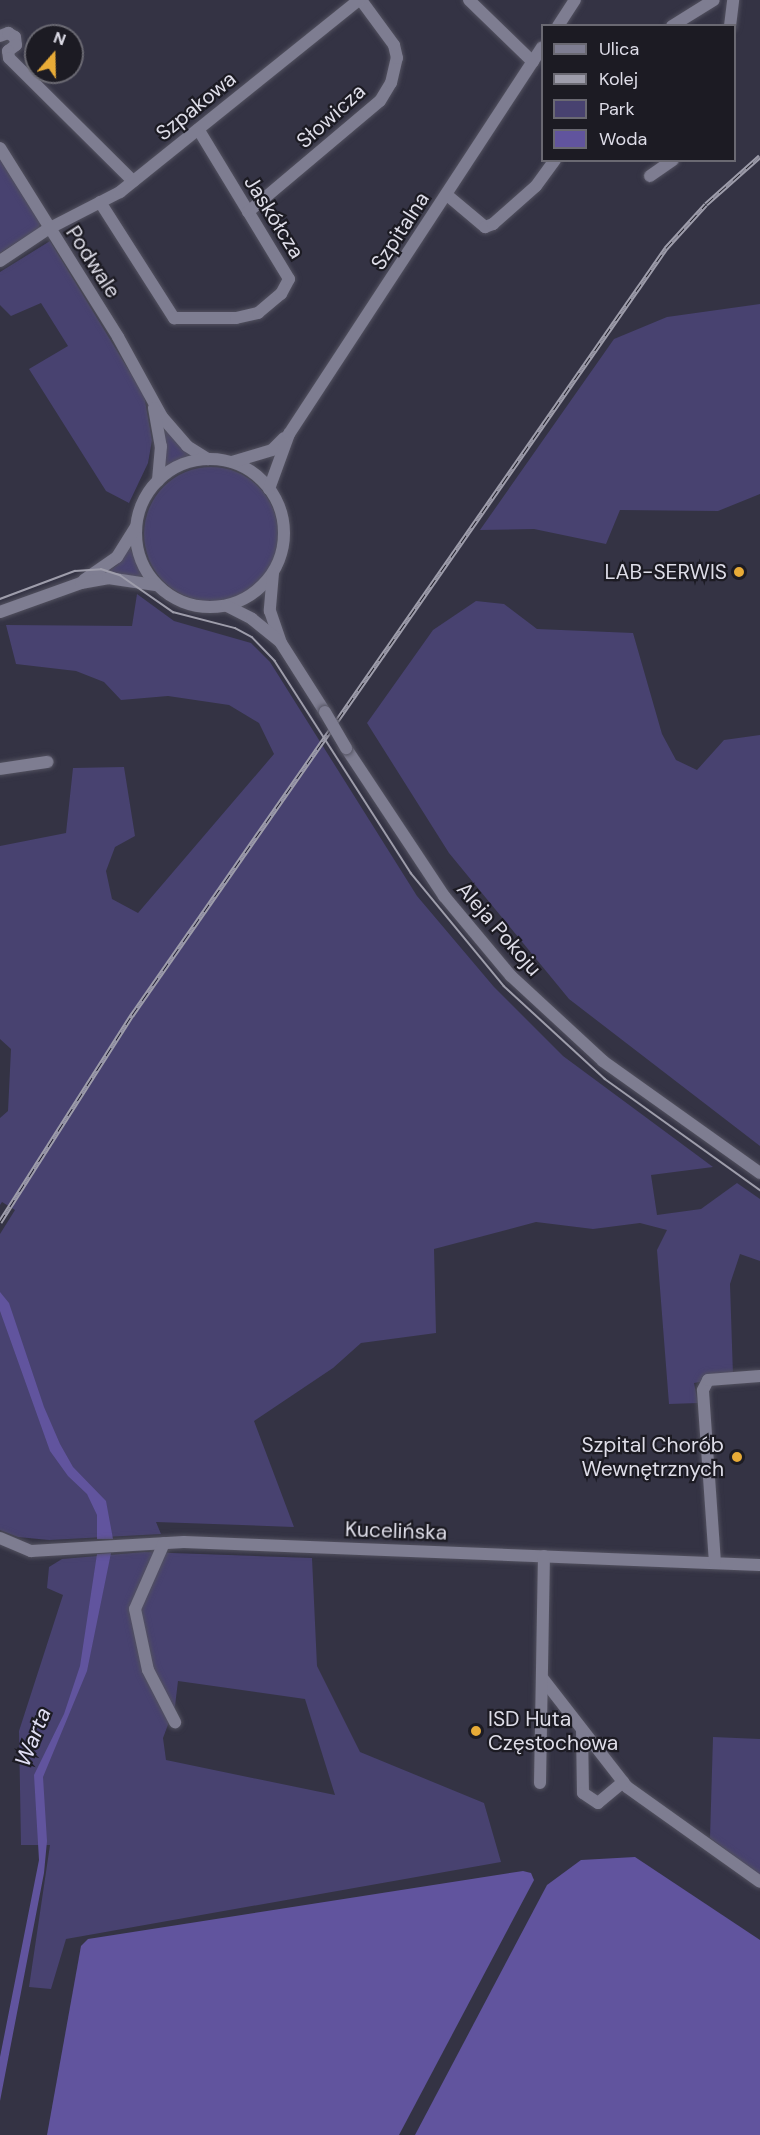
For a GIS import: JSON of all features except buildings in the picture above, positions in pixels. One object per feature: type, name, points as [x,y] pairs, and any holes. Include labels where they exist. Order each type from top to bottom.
[{"type":"street","name":"Szpakowa","points":[[0,261],[48,230],[133,181],[360,0]]},
{"type":"street","name":"Słowicza","points":[[248,212],[380,101],[391,83],[397,58],[394,45],[360,0]]},
{"type":"street","points":[[469,0],[533,62]]},
{"type":"street","points":[[559,24],[575,0]]},
{"type":"street","points":[[675,24],[714,0]]},
{"type":"street","points":[[730,24],[733,0]]},
{"type":"street","points":[[0,36],[8,33],[15,37],[16,45],[4,49],[9,58],[133,181]]},
{"type":"street","name":"Szpitalna","points":[[232,462],[272,450],[289,434],[541,51]]},
{"type":"street","name":"Jaskółcza","points":[[100,202],[174,318],[236,318],[258,314],[281,294],[289,279],[198,129]]},
{"type":"street","name":"Podwale","points":[[0,148],[48,230],[118,337],[162,417],[187,446],[208,459]]},
{"type":"street","points":[[447,195],[484,227],[536,186],[554,162]]},
{"type":"street","points":[[650,176],[670,162]]},
{"type":"street","name":"Podwale","points":[[152,398],[161,446],[158,481]]},
{"type":"street","name":"Szpitalna","points":[[270,489],[289,434]]},
{"type":"street","points":[[0,612],[81,583],[108,578],[155,585],[193,605],[227,606],[249,597],[273,572],[283,552],[284,524],[270,489],[259,477],[232,462],[208,459],[171,470],[158,481],[143,503],[137,525],[117,557],[81,583]]},
{"type":"street","points":[[137,525],[140,557],[155,585]]},
{"type":"street","name":"Aleja Pokoju","points":[[273,572],[270,611],[281,643],[346,748],[444,896],[512,976],[603,1061],[760,1173]]},
{"type":"street","name":"Aleja Pokoju","points":[[227,606],[252,619],[281,643]]},
{"type":"street","points":[[0,769],[47,762]]},
{"type":"street","points":[[715,1563],[703,1390],[708,1380],[760,1376]]},
{"type":"street","name":"Kucelińska","points":[[0,1538],[31,1551],[164,1543],[760,1565]]},
{"type":"street","points":[[164,1543],[135,1610],[148,1670],[175,1722]]},
{"type":"street","points":[[540,1783],[544,1556]]},
{"type":"street","points":[[543,1678],[623,1782],[760,1882]]},
{"type":"street","points":[[582,1730],[583,1793],[598,1803],[623,1782]]},
{"type":"green space","points":[[0,155],[41,220],[39,228],[0,253]]},
{"type":"green space","points":[[50,241],[144,395],[152,440],[148,463],[129,503],[106,491],[29,369],[68,346],[41,303],[11,316],[0,305],[0,272]]},
{"type":"green space","points":[[760,304],[760,494],[718,511],[620,510],[606,544],[534,529],[480,530],[614,339],[667,317]]},
{"type":"green space","points":[[164,430],[195,455],[163,469]]},
{"type":"green space","points":[[211,467],[237,472],[258,487],[273,508],[278,534],[273,560],[258,581],[237,596],[211,601],[185,596],[164,581],[149,560],[144,534],[149,508],[164,487],[185,472]]},
{"type":"green space","points":[[130,548],[143,577],[104,574],[117,565]]},
{"type":"green space","points":[[137,594],[174,621],[251,643],[270,662],[417,896],[494,987],[563,1056],[713,1167],[651,1175],[657,1215],[701,1209],[737,1183],[760,1199],[760,1261],[740,1254],[730,1284],[733,1376],[694,1383],[698,1403],[669,1404],[657,1250],[667,1230],[640,1223],[593,1229],[536,1222],[434,1249],[436,1333],[361,1343],[333,1368],[254,1421],[294,1527],[156,1522],[161,1534],[49,1540],[18,1537],[0,1530],[0,1234],[15,1210],[2,1202],[0,1205],[0,1118],[8,1111],[11,1049],[0,1039],[0,846],[66,833],[73,768],[124,767],[135,836],[115,847],[106,871],[112,899],[138,913],[274,754],[259,723],[229,705],[168,696],[121,700],[104,682],[76,671],[16,664],[6,625],[132,626]]},
{"type":"green space","points":[[476,601],[504,604],[537,629],[633,633],[662,734],[676,760],[697,770],[724,740],[760,735],[760,1146],[569,999],[449,853],[367,723],[433,630]]},
{"type":"green space","points":[[144,1552],[312,1558],[317,1666],[360,1752],[484,1803],[501,1862],[66,1939],[51,1989],[29,1987],[50,1845],[21,1845],[19,1731],[63,1595],[47,1588],[49,1567],[62,1559]],"holes":[[[178,1681],[305,1699],[335,1795],[166,1760],[163,1738],[175,1706]]]},
{"type":"green space","points":[[713,1737],[760,1739],[760,1875],[710,1838]]},
{"type":"water","points":[[0,1292],[9,1303],[44,1407],[60,1444],[73,1467],[106,1501],[113,1539],[97,1539],[97,1515],[87,1494],[68,1476],[50,1451],[0,1311]]},
{"type":"water","points":[[111,1553],[87,1671],[43,1777],[47,1841],[44,1873],[0,2101],[0,2057],[39,1860],[34,1775],[64,1714],[80,1666],[97,1554]]},
{"type":"water","points":[[635,1857],[760,1940],[760,2135],[415,2135],[547,1885],[581,1860]]},
{"type":"water","points":[[523,1871],[531,1873],[534,1880],[399,2135],[47,2135],[81,1946],[88,1939]]},
{"type":"tram line","points":[[0,599],[75,571],[101,569],[120,575],[173,612],[235,628],[252,637],[275,661],[411,873],[504,986],[605,1079],[760,1190]]},
{"type":"railway","points":[[0,1222],[132,1015],[666,248],[706,204],[760,156]]},
{"type":"place","name":"LAB-SERWIS","points":[[739,572]]},
{"type":"place","name":"Szpital Chorób Wewnętrznych","points":[[737,1457]]},
{"type":"place","name":"ISD Huta Częstochowa","points":[[476,1731]]},
{"type":"water label","name":"Warta","points":[[33,1737]]}]
